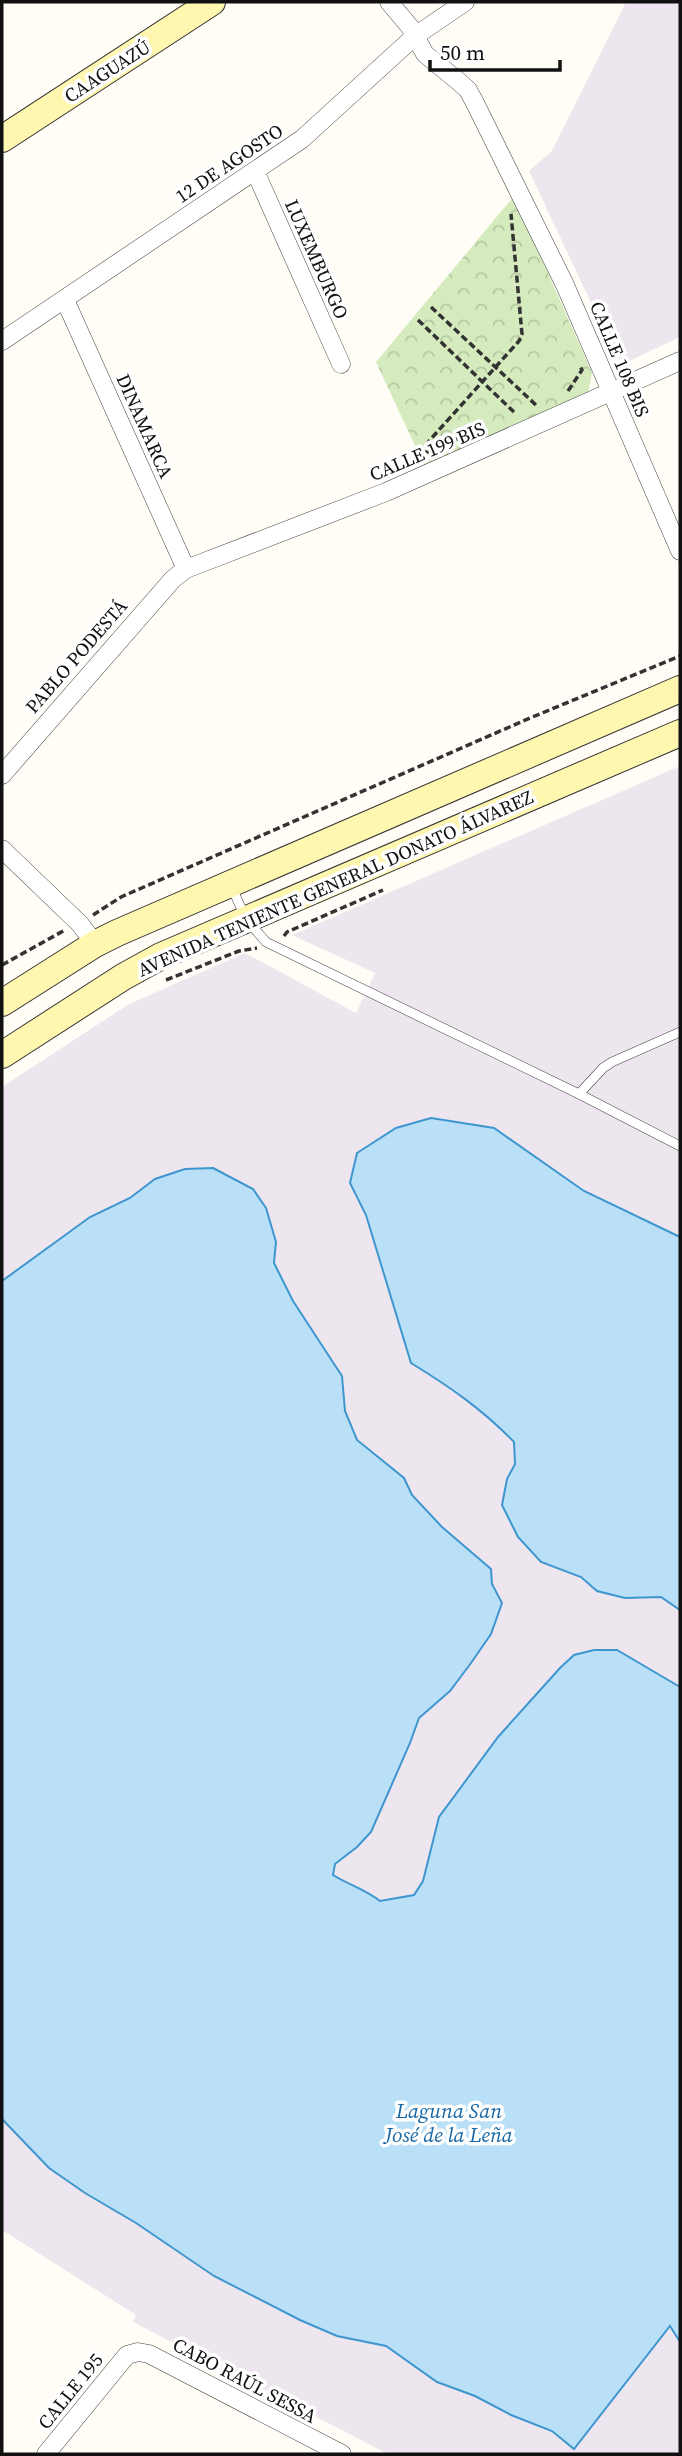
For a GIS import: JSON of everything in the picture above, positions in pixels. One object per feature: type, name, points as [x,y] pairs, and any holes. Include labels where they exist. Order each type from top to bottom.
[{"type":"main road","name":"CAAGUAZÚ","points":[[2,139],[212,2]]},
{"type":"main road","name":"AVENIDA TENIENTE GENERAL DONATO ÁLVAREZ","points":[[2,1003],[87,934],[230,883],[680,689]]},
{"type":"main road","name":"AVENIDA TENIENTE GENERAL DONATO ÁLVAREZ","points":[[2,1055],[142,966],[680,733]]},
{"type":"street","name":"CALLE 108 BIS","points":[[389,2],[425,54],[468,90],[565,285],[680,551]]},
{"type":"street","name":"12 DE AGOSTO","points":[[2,341],[302,139],[415,36],[465,2]]},
{"type":"street","name":"LUXEMBURGO","points":[[255,171],[341,364]]},
{"type":"street","name":"DINAMARCA","points":[[65,300],[186,569]]},
{"type":"street","name":"CALLE 199 BIS","points":[[186,569],[386,492],[608,385],[680,361]]},
{"type":"street","name":"PABLO PODESTÁ","points":[[2,775],[95,665],[173,579],[186,569]]},
{"type":"street","points":[[2,849],[87,934]]},
{"type":"street","name":"CABO RAÚL SESSA","points":[[127,2355],[138,2352],[149,2354],[342,2454]]},
{"type":"street","name":"CALLE 195","points":[[46,2454],[127,2355]]},
{"type":"lane","points":[[230,883],[246,919],[268,943],[680,1146]]},
{"type":"lane","points":[[579,1094],[612,1062],[680,1032]]},
{"type":"path","points":[[478,430],[428,452],[426,449],[429,441],[519,341],[522,334],[511,208]]},
{"type":"path","points":[[431,307],[536,405]]},
{"type":"path","points":[[418,320],[516,414],[546,401]]},
{"type":"path","points":[[557,396],[608,385]]},
{"type":"path","points":[[2,965],[50,937],[87,934],[121,897],[493,734],[680,656]]},
{"type":"path","points":[[156,984],[239,951],[251,950],[268,943],[383,890]]},
{"type":"shaded area","points":[[626,2],[680,2],[680,337],[627,362],[617,358],[529,171],[552,151]]},
{"type":"shaded area","points":[[680,766],[680,2454],[388,2454],[133,2322],[136,2315],[2,2230],[2,1087],[129,1004],[245,953],[356,1013],[375,973],[292,935]]},
{"type":"green space","points":[[514,196],[592,373],[588,393],[424,465],[376,362]]},
{"type":"water","points":[[431,1118],[494,1128],[584,1191],[680,1237],[680,1610],[661,1597],[625,1598],[597,1591],[581,1577],[541,1562],[518,1537],[502,1505],[507,1479],[515,1464],[514,1442],[465,1399],[411,1363],[366,1215],[350,1183],[357,1153],[396,1128]]},
{"type":"water","name":"Laguna San José de la Leña","points":[[213,1168],[253,1189],[266,1208],[276,1242],[274,1263],[293,1301],[342,1376],[345,1411],[357,1440],[404,1478],[412,1495],[442,1527],[491,1569],[492,1584],[502,1603],[491,1634],[471,1663],[450,1691],[419,1718],[371,1832],[335,1864],[333,1875],[380,1901],[414,1895],[423,1881],[439,1817],[498,1737],[574,1655],[594,1650],[617,1650],[680,1687],[680,2342],[670,2326],[574,2449],[552,2431],[437,2382],[386,2346],[337,2336],[214,2276],[49,2168],[2,2119],[2,1281],[90,1217],[130,1198],[155,1179],[185,1169]]}]
